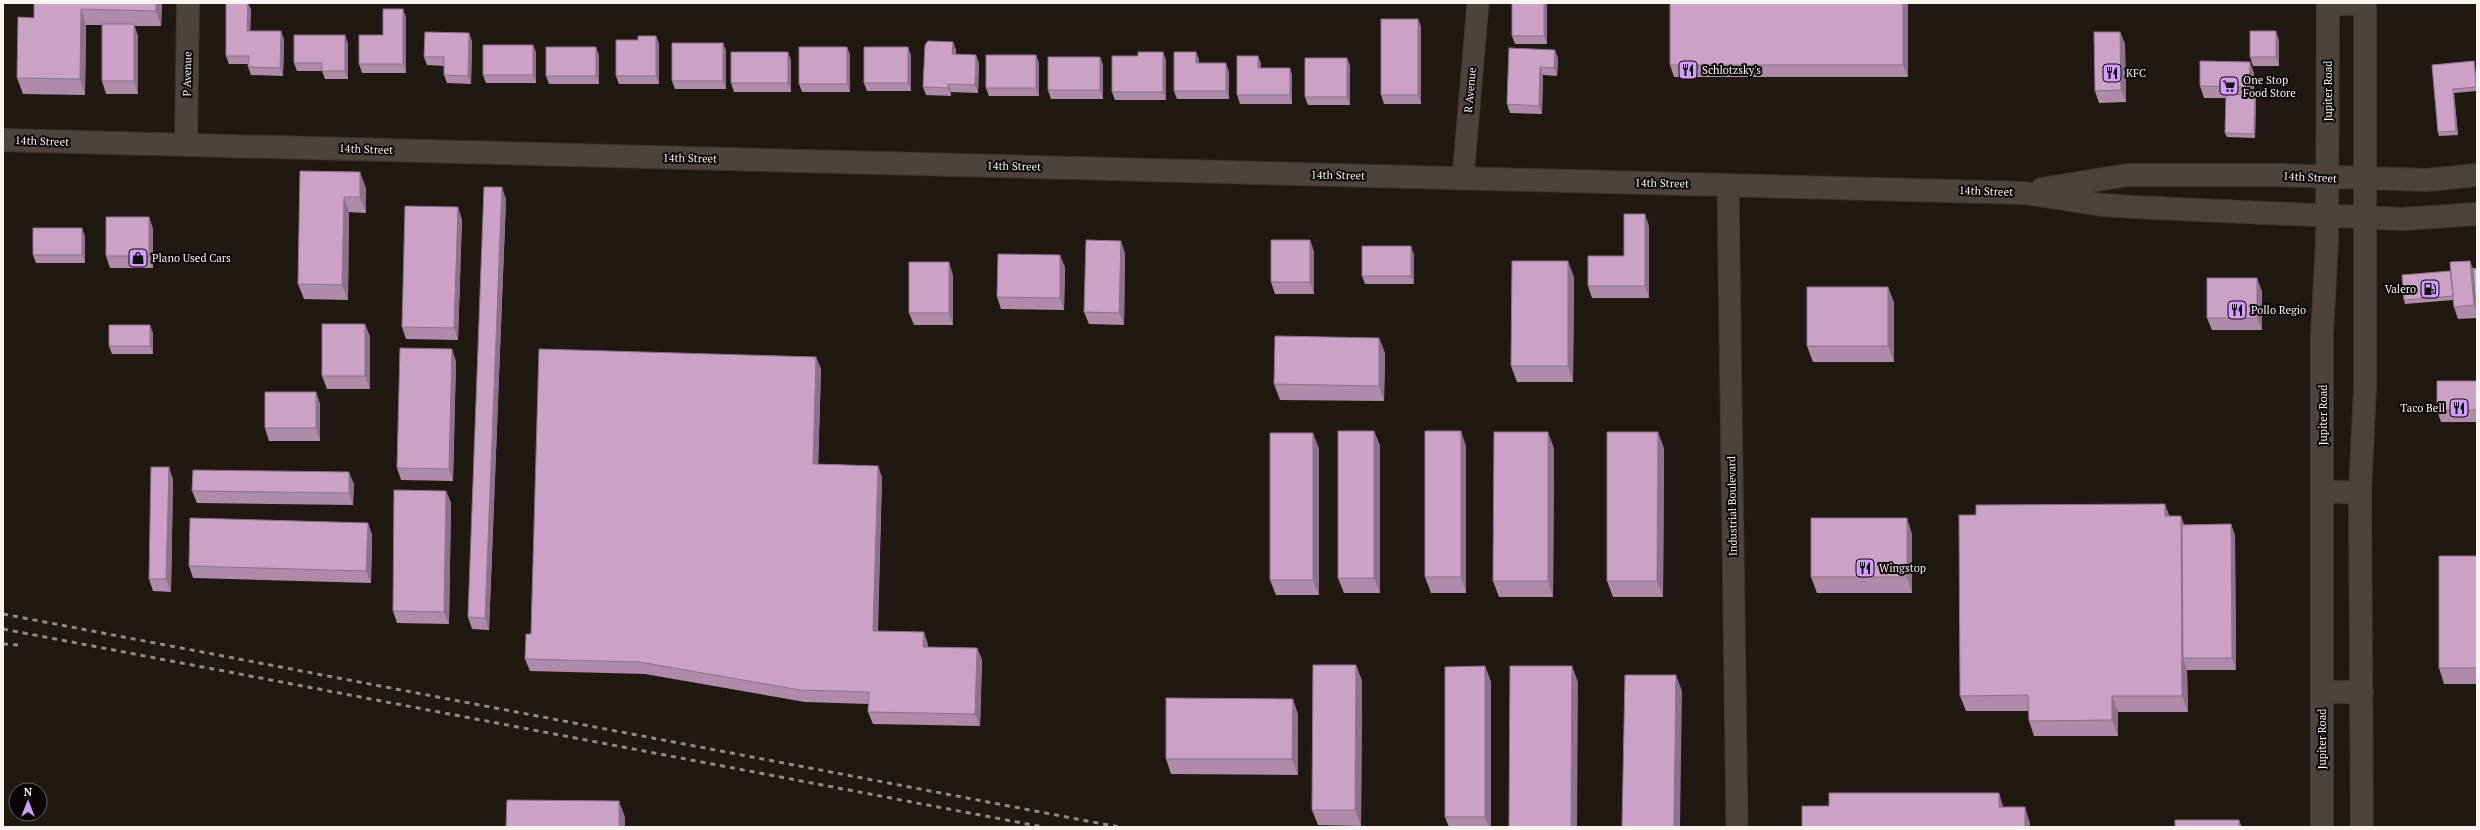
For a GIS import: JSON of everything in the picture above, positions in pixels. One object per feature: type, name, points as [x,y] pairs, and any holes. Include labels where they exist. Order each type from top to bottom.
[{"type":"main road","name":"P Avenue","points":[[186,145],[188,3]]},
{"type":"main road","points":[[2328,4],[2365,4],[2365,387],[2360,493],[2362,827]]},
{"type":"main road","name":"Jupiter Road","points":[[2322,827],[2322,335],[2327,178],[2328,4]]},
{"type":"main road","name":"14th Street","points":[[3,140],[2025,192],[2111,206],[2403,218],[2477,214]]},
{"type":"main road","name":"14th Street","points":[[2025,192],[2127,175],[2278,175],[2327,178],[2427,180],[2477,175]]},
{"type":"main road","points":[[2323,491],[2360,493]]},
{"type":"main road","points":[[2322,692],[2362,692]]},
{"type":"street","name":"R Avenue","points":[[1463,178],[1478,3]]},
{"type":"street","name":"Industrial Boulevard","points":[[1728,185],[1737,827]]},
{"type":"building","points":[[34,3],[156,3],[156,11],[81,9],[80,79],[17,78],[18,17],[34,18]]},
{"type":"building","points":[[226,3],[248,3],[247,31],[281,31],[280,68],[248,67],[249,56],[226,56]]},
{"type":"building","points":[[1512,3],[1544,3],[1544,36],[1512,36]]},
{"type":"building","points":[[1670,3],[1903,3],[1903,65],[1670,65]]},
{"type":"building","points":[[383,9],[403,9],[403,64],[359,64],[359,35],[383,35]]},
{"type":"building","points":[[1381,19],[1418,19],[1418,95],[1381,95]]},
{"type":"building","points":[[102,24],[134,24],[134,81],[102,81]]},
{"type":"building","points":[[2250,31],[2276,31],[2276,57],[2250,57]]},
{"type":"building","points":[[425,32],[469,33],[468,76],[444,75],[444,57],[424,57]]},
{"type":"building","name":"KFC","points":[[2094,32],[2120,32],[2121,90],[2095,91]]},
{"type":"building","points":[[294,35],[345,35],[345,71],[322,71],[322,63],[294,63]]},
{"type":"building","points":[[638,36],[656,36],[656,76],[616,76],[616,40],[638,40]]},
{"type":"building","points":[[928,41],[953,42],[952,54],[976,55],[975,85],[948,84],[948,88],[923,87],[925,45]]},
{"type":"building","points":[[672,43],[723,43],[723,81],[672,81]]},
{"type":"building","points":[[483,45],[533,45],[533,75],[483,75]]},
{"type":"building","points":[[546,47],[596,47],[596,76],[546,76]]},
{"type":"building","points":[[799,47],[847,47],[847,84],[799,84]]},
{"type":"building","points":[[864,47],[908,47],[908,83],[864,83]]},
{"type":"building","points":[[1509,48],[1555,50],[1554,68],[1540,67],[1539,106],[1507,104]]},
{"type":"building","points":[[731,52],[788,52],[788,83],[731,83]]},
{"type":"building","points":[[1138,52],[1163,52],[1163,92],[1112,92],[1112,56],[1138,56]]},
{"type":"building","points":[[1174,52],[1196,52],[1196,63],[1226,63],[1226,91],[1174,91]]},
{"type":"building","points":[[986,55],[1036,55],[1036,88],[986,88]]},
{"type":"building","points":[[1237,56],[1258,56],[1258,68],[1290,68],[1290,95],[1237,95]]},
{"type":"building","points":[[1048,57],[1100,57],[1100,90],[1048,90]]},
{"type":"building","points":[[1305,58],[1347,58],[1347,97],[1305,97]]},
{"type":"building","points":[[2200,61],[2250,62],[2249,87],[2200,86]]},
{"type":"building","points":[[2474,61],[2476,87],[2453,89],[2456,131],[2438,132],[2432,65]]},
{"type":"building","points":[[2255,93],[2254,134],[2225,133],[2226,94],[2252,95]]},
{"type":"building","points":[[300,171],[360,172],[360,197],[344,197],[342,285],[298,284]]},
{"type":"building","points":[[484,187],[502,187],[485,618],[468,617]]},
{"type":"building","points":[[405,206],[458,207],[454,328],[402,327]]},
{"type":"building","points":[[1624,214],[1645,214],[1645,286],[1588,286],[1588,256],[1624,256]]},
{"type":"building","points":[[106,217],[149,217],[149,256],[106,256]]},
{"type":"building","points":[[33,228],[82,228],[82,255],[33,255]]},
{"type":"building","points":[[1086,240],[1121,241],[1119,313],[1084,312]]},
{"type":"building","points":[[1271,240],[1310,240],[1310,282],[1271,282]]},
{"type":"building","points":[[1362,246],[1411,246],[1411,276],[1362,276]]},
{"type":"building","points":[[998,254],[1060,255],[1060,298],[997,297]]},
{"type":"building","points":[[1512,261],[1568,261],[1568,366],[1511,366]]},
{"type":"building","points":[[2470,261],[2474,305],[2454,307],[2450,262]]},
{"type":"building","points":[[909,262],[949,262],[949,313],[909,313]]},
{"type":"building","points":[[2477,268],[2477,294],[2475,294],[2473,269]]},
{"type":"building","name":"Valero","points":[[2450,271],[2453,296],[2404,300],[2402,275]]},
{"type":"building","name":"Pollo Regio","points":[[2207,278],[2257,278],[2257,318],[2207,318]]},
{"type":"building","points":[[1807,287],[1888,287],[1888,346],[1807,346]]},
{"type":"building","points":[[322,324],[365,324],[365,376],[322,376]]},
{"type":"building","points":[[109,325],[150,325],[150,346],[109,346]]},
{"type":"building","points":[[1275,336],[1379,338],[1379,386],[1274,384]]},
{"type":"building","points":[[400,348],[452,349],[449,469],[397,468]]},
{"type":"building","points":[[539,349],[816,357],[813,464],[878,466],[873,631],[924,632],[923,647],[977,648],[975,714],[868,712],[869,692],[800,690],[640,662],[525,659],[526,634],[531,634]]},
{"type":"building","points":[[2437,381],[2477,381],[2477,410],[2437,410]]},
{"type":"building","points":[[265,392],[316,392],[316,428],[265,428]]},
{"type":"building","points":[[1338,431],[1374,431],[1374,578],[1338,578]]},
{"type":"building","points":[[1425,431],[1461,431],[1461,577],[1425,577]]},
{"type":"building","points":[[1494,432],[1548,432],[1548,581],[1493,581]]},
{"type":"building","points":[[1607,432],[1658,432],[1657,581],[1607,581]]},
{"type":"building","points":[[1270,433],[1313,433],[1313,580],[1270,580]]},
{"type":"building","points":[[151,467],[169,467],[166,579],[149,579]]},
{"type":"building","points":[[193,470],[349,472],[349,493],[192,491]]},
{"type":"building","points":[[394,490],[446,491],[444,612],[393,611]]},
{"type":"building","points":[[2165,504],[2165,516],[2181,516],[2182,696],[2112,696],[2112,720],[2029,721],[2028,695],[1960,696],[1959,515],[1976,515],[1976,505]]},
{"type":"building","points":[[190,518],[368,523],[366,571],[189,566]]},
{"type":"building","points":[[1811,518],[1907,518],[1907,577],[1811,577]]},
{"type":"building","points":[[2231,524],[2232,658],[2183,658],[2182,525]]},
{"type":"building","points":[[2439,556],[2477,556],[2477,668],[2439,668]]},
{"type":"building","points":[[1313,665],[1356,665],[1355,810],[1312,810]]},
{"type":"building","points":[[1485,666],[1485,817],[1445,817],[1445,667]]},
{"type":"building","points":[[1510,666],[1572,666],[1571,827],[1509,827]]},
{"type":"building","points":[[1625,675],[1676,675],[1674,827],[1622,827]]},
{"type":"building","points":[[1166,698],[1293,699],[1292,759],[1166,759]]},
{"type":"building","points":[[1829,793],[1999,793],[1999,807],[2025,807],[2025,827],[1802,827],[1802,806],[1829,806]]},
{"type":"building","points":[[507,800],[619,801],[619,827],[506,827]]},
{"type":"building","points":[[2175,820],[2239,820],[2239,827],[2175,827]]},
{"type":"railway","points":[[3,614],[1119,827]]},
{"type":"railway","points":[[3,629],[1043,827]]},
{"type":"railway","points":[[3,644],[18,645]]},
{"type":"place","name":"Schlotzsky's","points":[[1688,70]]},
{"type":"place","name":"KFC","points":[[2112,73]]},
{"type":"place","name":"One Stop Food Store","points":[[2229,86]]},
{"type":"place","name":"Plano Used Cars","points":[[138,258]]},
{"type":"place","name":"Valero","points":[[2430,289]]},
{"type":"place","name":"Pollo Regio","points":[[2237,310]]},
{"type":"place","name":"Taco Bell","points":[[2459,408]]},
{"type":"place","name":"Wingstop","points":[[1865,568]]}]
